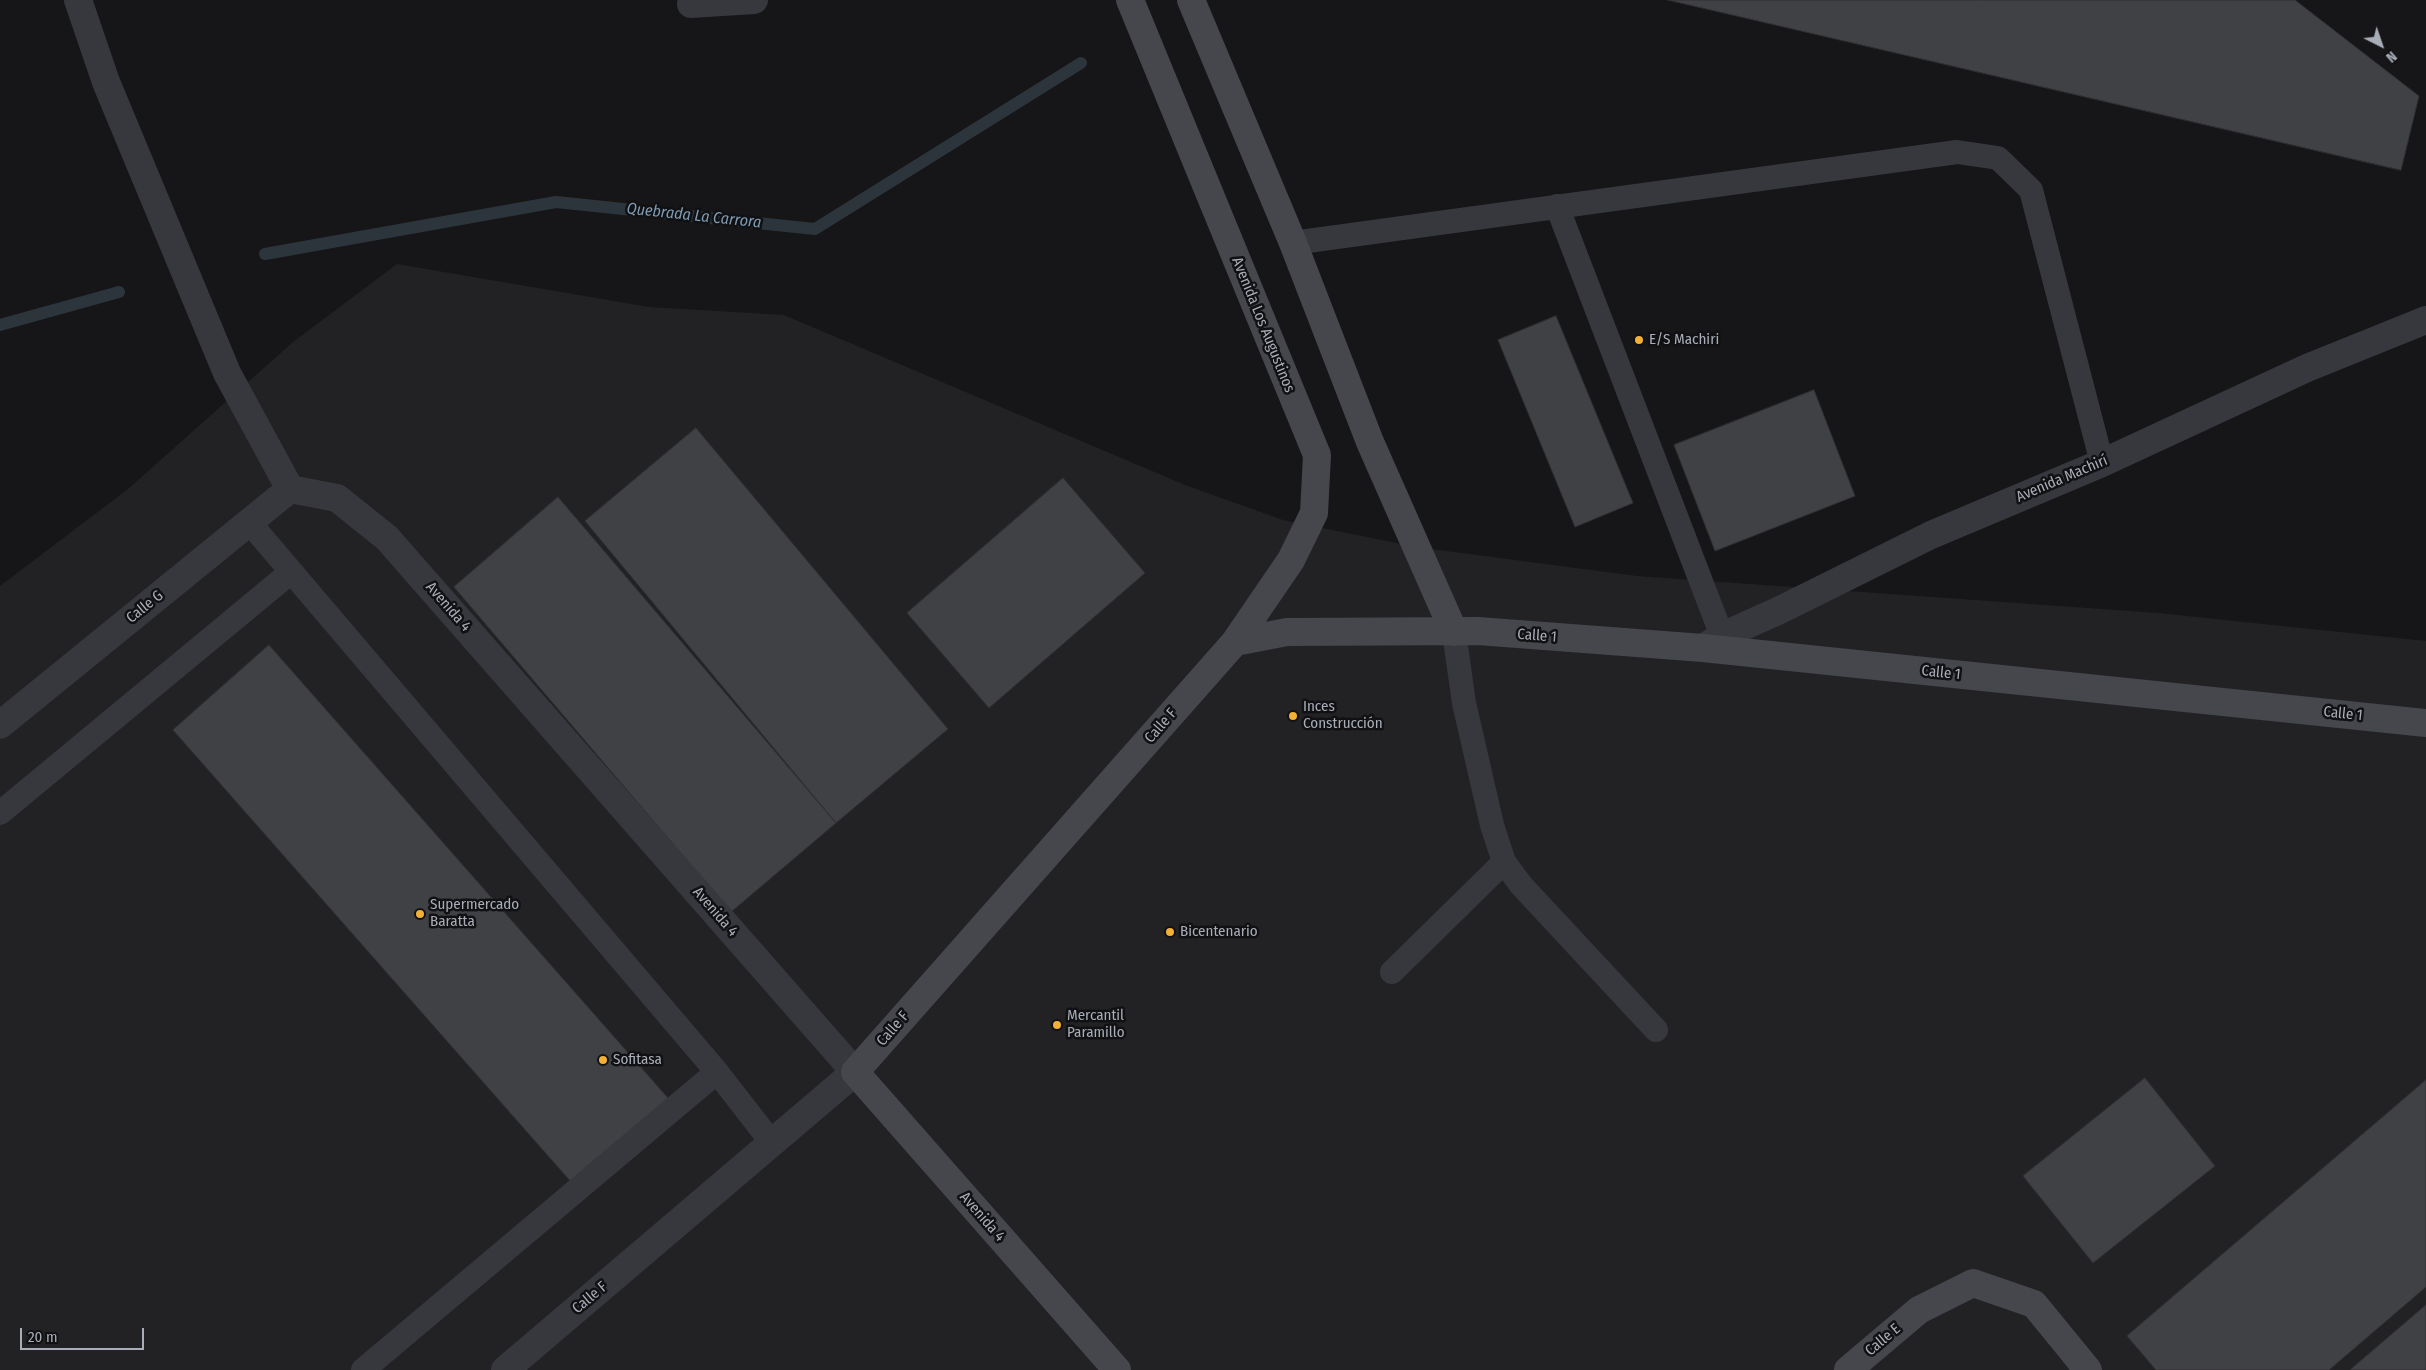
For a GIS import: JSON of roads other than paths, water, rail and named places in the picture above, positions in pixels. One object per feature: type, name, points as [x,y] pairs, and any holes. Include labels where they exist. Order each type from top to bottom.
[{"type":"main road","name":"Avenida Los Augustinos","points":[[1130,0],[1316,455],[1314,513],[1292,560],[1235,642]]},
{"type":"main road","points":[[1191,0],[1293,243],[1370,442],[1454,632]]},
{"type":"main road","name":"Calle 1","points":[[1235,642],[1287,632],[1478,631],[1713,642],[2426,723]]},
{"type":"main road","name":"Calle F","points":[[855,1072],[1235,642]]},
{"type":"main road","name":"Avenida 4","points":[[855,1072],[1117,1370]]},
{"type":"main road","name":"Calle E","points":[[1848,1370],[1919,1310],[1972,1283],[2034,1304],[2088,1370]]},
{"type":"street","points":[[78,0],[106,82],[227,373],[290,490]]},
{"type":"street","points":[[691,4],[754,0]]},
{"type":"street","name":"Avenida Machirí","points":[[1713,642],[1931,535],[2102,463],[2308,368],[2426,320]]},
{"type":"street","name":"Calle G","points":[[0,725],[290,490]]},
{"type":"street","name":"Avenida 4","points":[[290,490],[337,498],[387,538],[855,1072]]},
{"type":"street","name":"Calle F","points":[[504,1370],[855,1072]]},
{"type":"lane","points":[[1293,243],[1957,152],[1998,158],[2032,190],[2102,463]]},
{"type":"lane","points":[[1557,206],[1713,642]]},
{"type":"lane","points":[[249,522],[717,1072],[772,1143]]},
{"type":"lane","points":[[0,813],[291,572]]},
{"type":"lane","points":[[1454,632],[1464,703],[1492,826],[1504,862],[1521,885],[1656,1030]]},
{"type":"lane","points":[[1392,972],[1504,862]]},
{"type":"lane","points":[[363,1370],[717,1072]]},
{"type":"waterway","name":"Quebrada La Carrora","points":[[265,254],[556,202],[815,229],[1081,63]]},
{"type":"waterway","name":"Quebrada La Carrora","points":[[0,325],[119,292]]},
{"type":"place","name":"E/S Machiri","points":[[1639,340]]},
{"type":"place","name":"Inces Construcción","points":[[1293,716]]},
{"type":"place","name":"Supermercado Baratta","points":[[420,914]]},
{"type":"place","name":"Bicentenario","points":[[1170,932]]},
{"type":"place","name":"Mercantil Paramillo","points":[[1057,1025]]},
{"type":"place","name":"Sofitasa","points":[[603,1060]]}]
